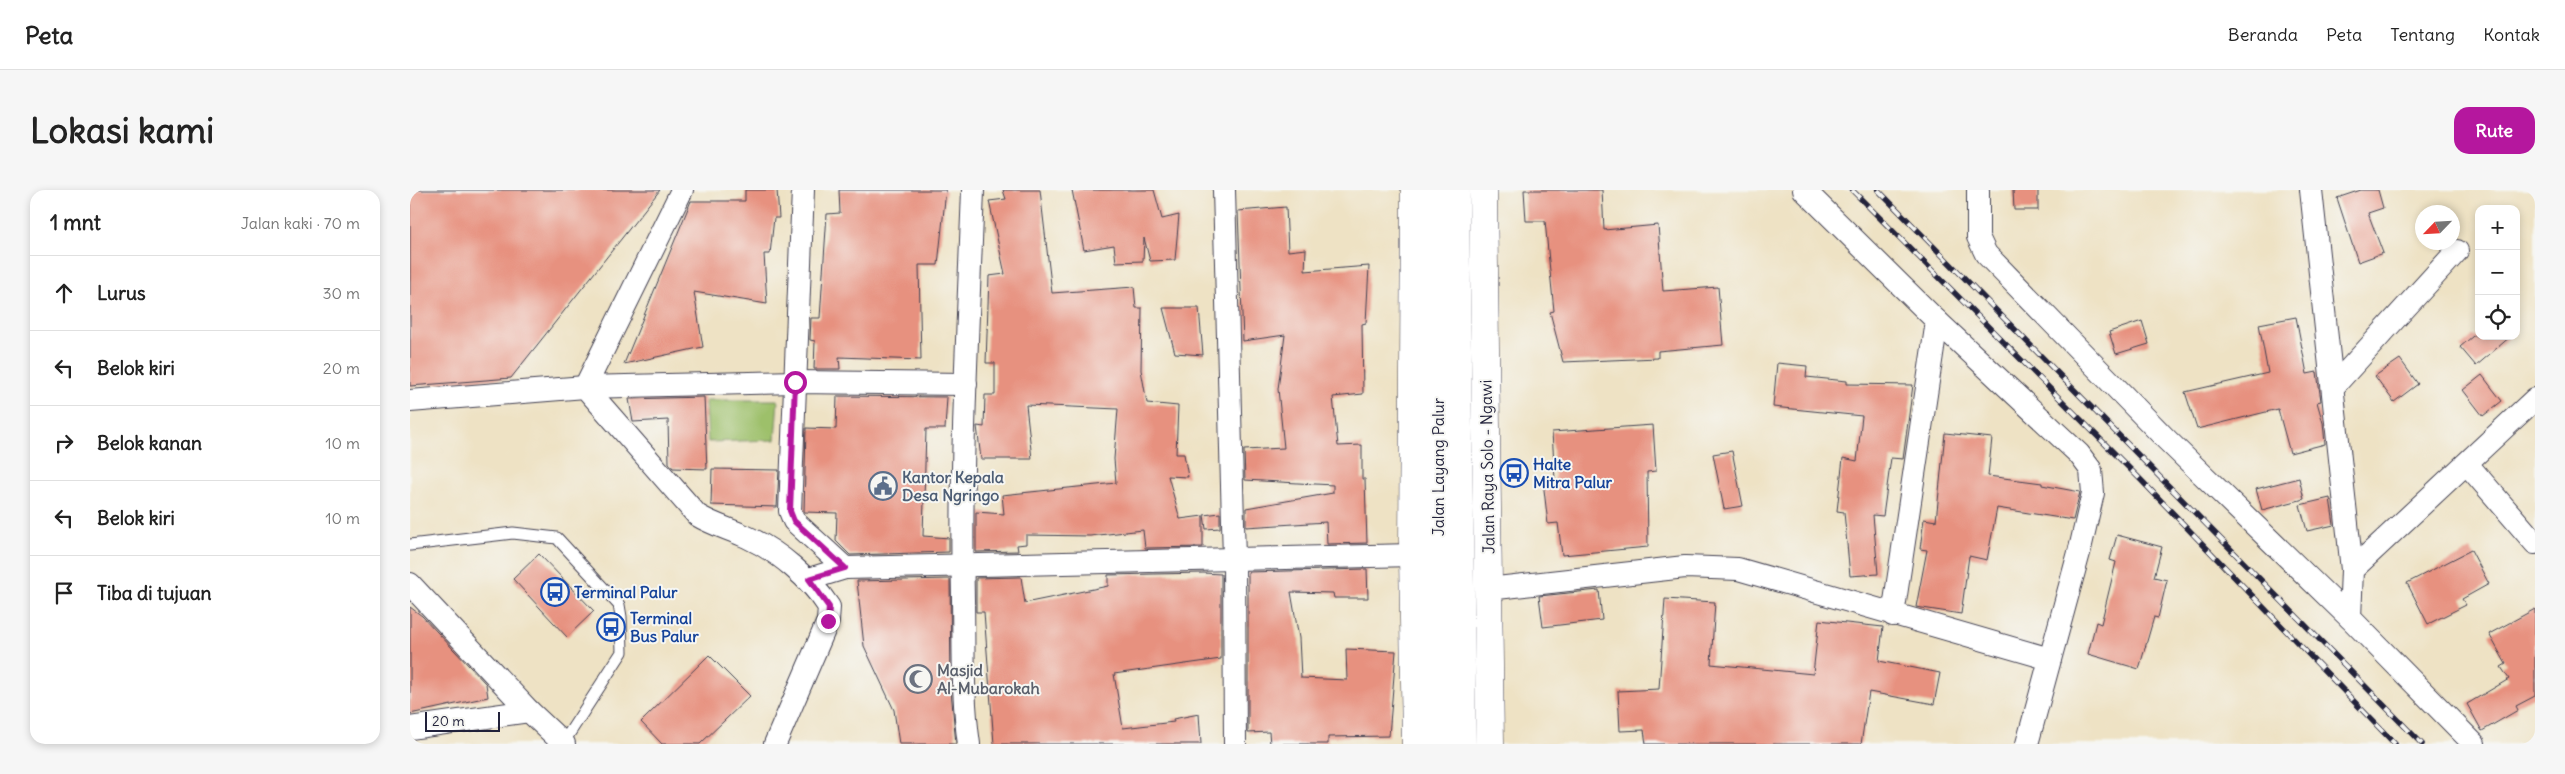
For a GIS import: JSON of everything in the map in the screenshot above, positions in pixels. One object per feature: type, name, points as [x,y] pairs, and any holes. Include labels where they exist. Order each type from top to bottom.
[{"type":"main road","points":[[1416,190],[1413,555],[1416,744]]},
{"type":"main road","name":"Jalan Layang Palur","points":[[1436,190],[1439,630],[1443,744]]},
{"type":"main road","name":"Jalan Layang Palur","points":[[1455,190],[1462,744]]},
{"type":"main road","name":"Jalan Raya Solo - Ngawi","points":[[1483,190],[1490,744]]},
{"type":"street","points":[[585,387],[682,190]]},
{"type":"street","points":[[804,190],[790,511],[794,521],[845,568]]},
{"type":"street","points":[[969,744],[965,682],[962,566],[973,190]]},
{"type":"street","points":[[1224,190],[1234,559],[1235,744]]},
{"type":"street","points":[[1804,190],[1937,321],[2079,454],[2091,470],[2093,493],[2026,744]]},
{"type":"street","points":[[1978,190],[1978,237],[1986,254],[2166,439],[2350,618],[2474,744]]},
{"type":"street","points":[[2311,190],[2352,570],[2350,618]]},
{"type":"street","points":[[2333,387],[2457,251]]},
{"type":"street","points":[[1893,616],[1937,321]]},
{"type":"street","points":[[410,402],[585,387],[795,382],[966,384]]},
{"type":"street","points":[[585,387],[697,515],[715,526],[754,540],[809,579],[829,607],[828,621],[775,744]]},
{"type":"street","points":[[2352,570],[2535,399]]},
{"type":"street","points":[[2467,464],[2535,543]]},
{"type":"street","points":[[809,579],[845,568],[1413,555]]},
{"type":"street","points":[[1488,589],[1685,567],[1738,569],[1893,616],[2050,659]]},
{"type":"street","points":[[410,584],[529,711],[563,744]]},
{"type":"street","points":[[410,728],[529,711]]},
{"type":"lane","points":[[410,545],[513,533],[558,538],[618,605],[622,652],[563,744]]},
{"type":"green space","points":[[706,400],[778,400],[775,440],[708,442]]},
{"type":"building","points":[[410,190],[660,190],[511,378],[410,386]]},
{"type":"building","points":[[745,190],[777,190],[779,218],[774,218],[770,254],[764,254],[767,304],[694,292],[703,347],[624,364],[691,201],[745,201]]},
{"type":"building","points":[[839,190],[946,190],[938,265],[919,265],[921,360],[839,357],[840,369],[814,369],[815,341],[810,340],[811,318],[820,318],[827,214],[840,213]]},
{"type":"building","points":[[1003,190],[1040,190],[1052,293],[1134,287],[1136,308],[1142,308],[1141,370],[1147,403],[1178,406],[1176,454],[1184,454],[1188,477],[1168,476],[1180,519],[1203,516],[1203,547],[1145,548],[1143,530],[1090,536],[1026,535],[1026,544],[1017,545],[1018,551],[976,552],[976,512],[1004,514],[1002,495],[1116,483],[1114,459],[1118,409],[1026,405],[1032,459],[981,459],[977,426],[984,427],[985,395],[995,395],[995,363],[986,363],[989,276],[1005,274],[989,201],[1006,199]]},
{"type":"building","points":[[1072,190],[1154,190],[1162,219],[1179,215],[1175,260],[1150,261],[1144,238],[1143,261],[1116,262],[1114,245],[1084,250]]},
{"type":"building","points":[[1524,190],[1602,190],[1604,230],[1658,225],[1663,291],[1718,287],[1723,345],[1658,351],[1658,358],[1563,362],[1550,312],[1554,311],[1545,221],[1526,221]]},
{"type":"building","points":[[2013,190],[2038,190],[2038,210],[2014,210]]},
{"type":"building","points":[[2361,190],[2378,190],[2383,208],[2368,213],[2383,253],[2358,262],[2337,198]]},
{"type":"building","points":[[1286,207],[1288,251],[1306,249],[1305,271],[1369,266],[1366,323],[1362,324],[1363,394],[1333,397],[1338,446],[1362,445],[1362,479],[1365,479],[1367,543],[1327,544],[1326,522],[1246,527],[1246,508],[1333,493],[1333,485],[1245,480],[1244,450],[1284,448],[1278,389],[1285,335],[1243,341],[1238,211]]},
{"type":"building","points":[[1163,308],[1199,308],[1203,355],[1175,353]]},
{"type":"building","points":[[2296,317],[2307,374],[2317,372],[2321,401],[2317,402],[2323,423],[2325,444],[2290,453],[2278,409],[2197,429],[2185,392],[2268,373],[2259,324]]},
{"type":"building","points":[[2142,321],[2149,344],[2116,354],[2109,332]]},
{"type":"building","points":[[2473,336],[2475,336],[2475,340],[2506,340],[2476,366],[2460,347]]},
{"type":"building","points":[[2400,359],[2418,384],[2394,402],[2375,376]]},
{"type":"building","points":[[1777,363],[1807,366],[1806,377],[1847,381],[1847,384],[1913,385],[1903,459],[1891,458],[1883,516],[1873,515],[1878,574],[1850,576],[1844,512],[1837,511],[1843,458],[1857,461],[1862,416],[1773,407]]},
{"type":"building","points":[[2482,375],[2502,401],[2483,416],[2463,390]]},
{"type":"building","points":[[837,396],[947,397],[945,429],[926,429],[923,536],[949,538],[949,552],[850,555],[836,541],[837,513],[804,512],[806,428],[836,429]]},
{"type":"building","points":[[704,397],[707,469],[673,468],[669,463],[668,420],[633,422],[629,399]]},
{"type":"building","points":[[1653,425],[1656,471],[1647,472],[1648,547],[1562,555],[1558,523],[1548,524],[1543,481],[1555,480],[1552,432]]},
{"type":"building","points":[[1945,433],[1992,438],[1988,476],[2042,483],[2042,485],[2080,492],[2073,520],[1997,508],[1987,560],[1969,556],[1961,614],[1916,607],[1927,550],[1920,549],[1924,519],[1936,521]]},
{"type":"building","points":[[1732,451],[1743,506],[1724,509],[1713,454]]},
{"type":"building","points":[[712,469],[779,470],[777,507],[711,505]]},
{"type":"building","points":[[2299,478],[2304,499],[2262,510],[2256,489]]},
{"type":"building","points":[[2330,498],[2334,525],[2307,531],[2300,505]]},
{"type":"building","points":[[1220,513],[1220,528],[1206,529],[1204,515]]},
{"type":"building","points":[[2117,535],[2162,547],[2154,577],[2167,580],[2158,618],[2154,617],[2139,669],[2088,654],[2096,622],[2101,624],[2116,562],[2110,560]]},
{"type":"building","points":[[2471,550],[2489,584],[2462,599],[2466,605],[2428,624],[2407,583]]},
{"type":"building","points":[[539,554],[594,611],[567,637],[513,579]]},
{"type":"building","points":[[1367,569],[1368,598],[1334,598],[1333,593],[1291,592],[1299,638],[1301,678],[1347,680],[1346,649],[1396,651],[1389,736],[1328,737],[1328,744],[1270,744],[1269,732],[1248,733],[1248,572]]},
{"type":"building","points":[[1221,574],[1221,659],[1114,674],[1123,728],[1174,722],[1173,719],[1199,714],[1201,744],[994,744],[984,612],[976,612],[976,578],[1021,577],[1025,603],[1108,586],[1108,575]]},
{"type":"building","points":[[950,579],[951,691],[956,744],[899,744],[894,710],[864,646],[857,581]]},
{"type":"building","points":[[1599,590],[1602,620],[1543,627],[1539,596]]},
{"type":"building","points":[[1665,599],[1715,602],[1711,664],[1813,674],[1819,620],[1883,627],[1879,661],[1940,673],[1934,704],[1869,692],[1861,744],[1646,744],[1644,730],[1620,731],[1618,691],[1659,689]]},
{"type":"building","points":[[410,607],[422,616],[486,684],[488,697],[410,714]]},
{"type":"building","points":[[2535,609],[2535,696],[2516,706],[2518,710],[2482,731],[2467,704],[2509,679],[2501,667],[2506,664],[2489,634]]},
{"type":"building","points":[[709,655],[750,696],[700,744],[662,744],[641,722]]},
{"type":"railway","points":[[1852,190],[2141,480],[2395,744]]},
{"type":"railway","points":[[1878,190],[2422,744]]},
{"type":"place","name":"Halte Mitra Palur","points":[[1514,473]]},
{"type":"place","name":"Kantor Kepala Desa Ngringo","points":[[883,486]]},
{"type":"place","name":"Terminal Palur","points":[[555,592]]},
{"type":"place","name":"Terminal Bus Palur","points":[[611,627]]},
{"type":"place","name":"Masjid Al-Mubarokah","points":[[918,679]]},
{"type":"route","points":[[795,382],[790,511],[794,521],[845,568],[809,579],[829,607],[828,621]]}]
